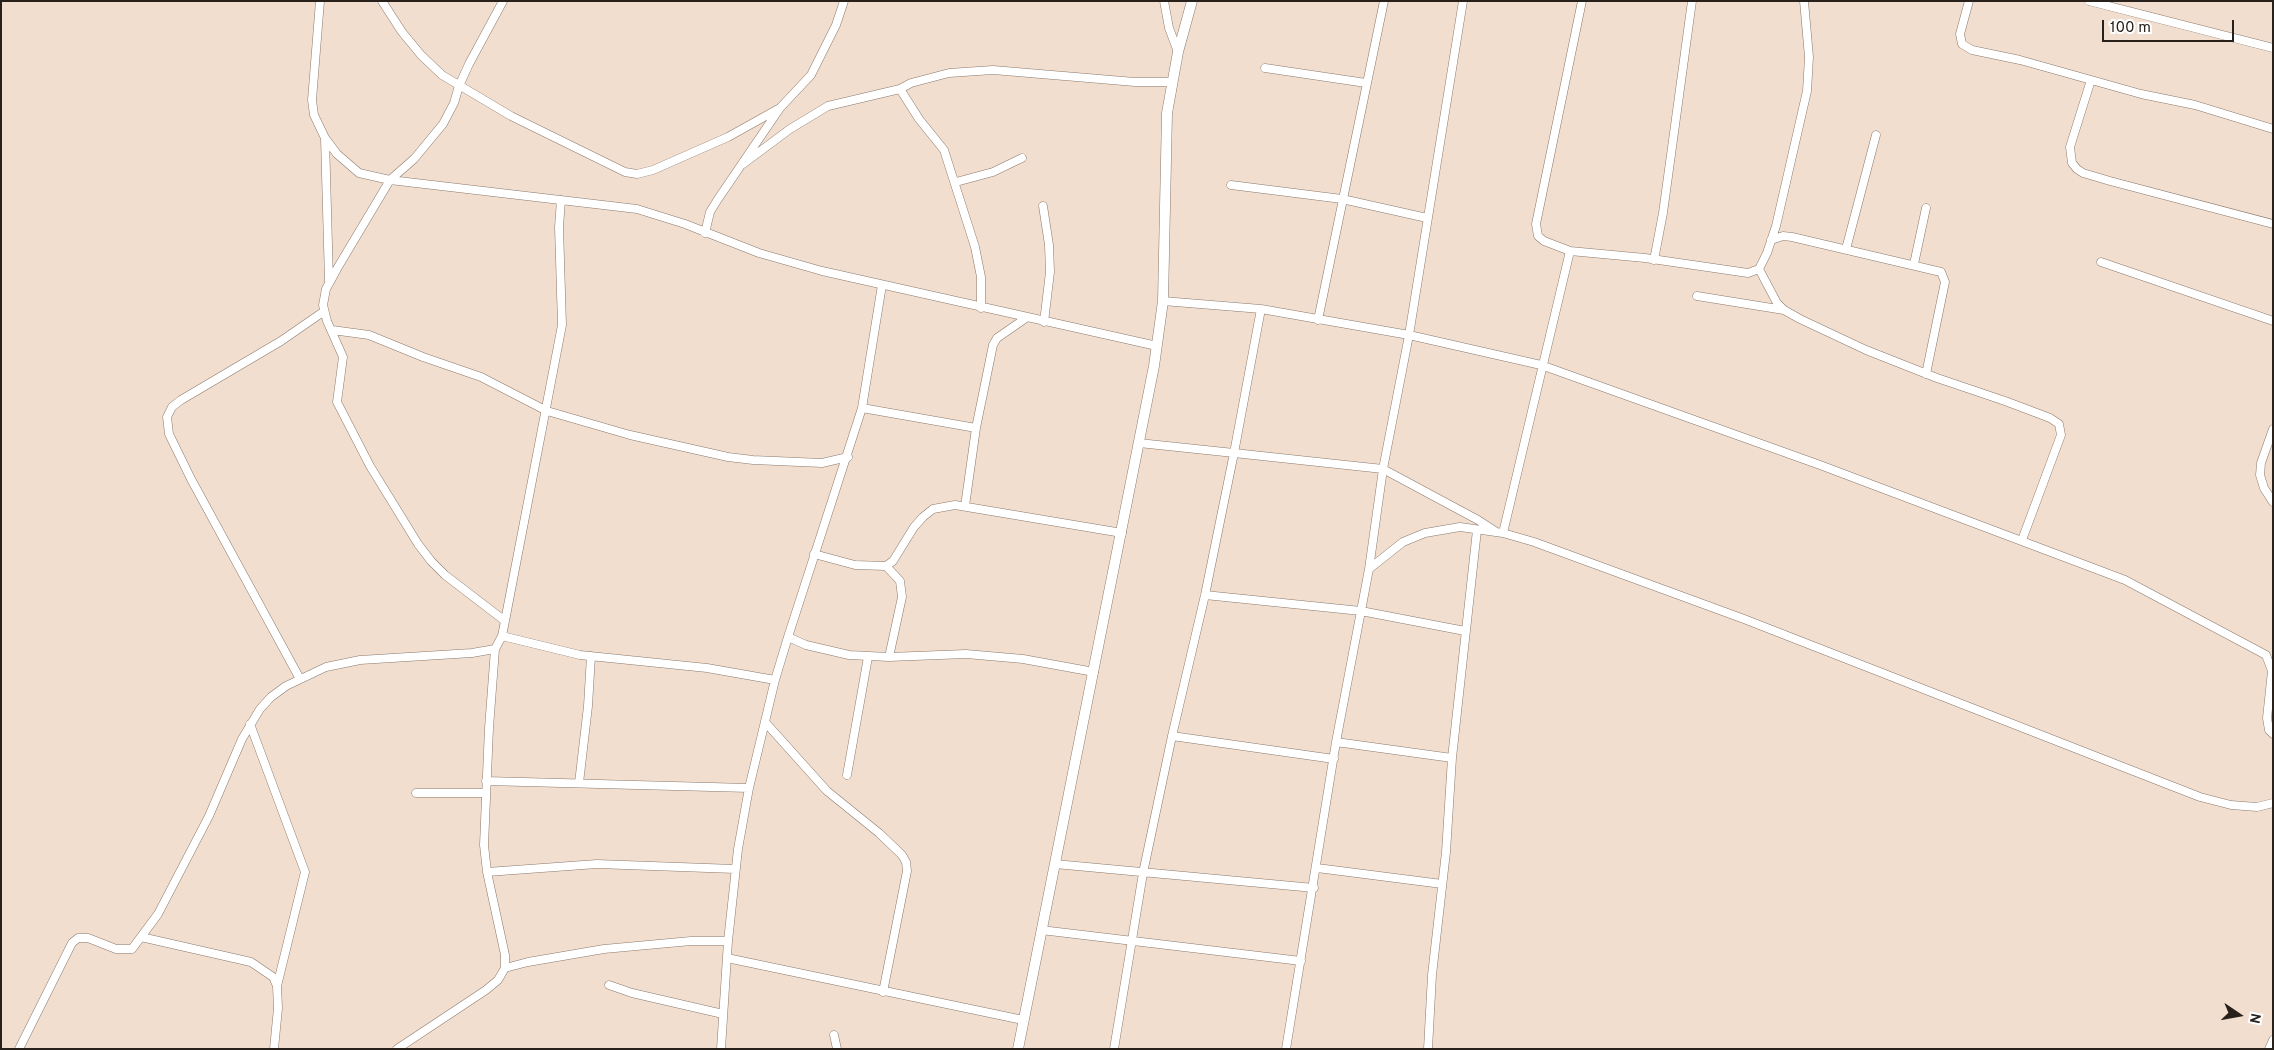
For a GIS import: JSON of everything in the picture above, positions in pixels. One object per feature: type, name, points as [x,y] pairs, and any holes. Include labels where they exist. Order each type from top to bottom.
[{"type":"street","points":[[320,1],[312,100],[314,115],[325,138],[337,154],[359,172],[390,180],[637,210],[686,224],[759,253],[882,285],[1157,346]]},
{"type":"street","points":[[382,1],[420,55],[442,75],[512,116],[612,166],[632,174],[653,170],[701,150],[780,108]]},
{"type":"street","points":[[503,1],[459,86],[454,103],[432,140],[390,180],[329,284],[323,296],[323,312],[343,356],[337,396],[338,406],[394,507],[431,561],[445,575],[505,621]]},
{"type":"street","points":[[705,233],[710,212],[780,108],[811,75],[836,25],[844,1]]},
{"type":"street","points":[[1164,1],[1168,28],[1178,52]]},
{"type":"street","points":[[1018,1049],[1122,534],[1157,346],[1163,301],[1166,121],[1171,82],[1192,1]]},
{"type":"street","points":[[1318,320],[1384,1]]},
{"type":"street","points":[[1286,1049],[1314,888],[1336,742],[1369,569],[1383,469],[1409,335],[1463,1]]},
{"type":"street","points":[[1582,1],[1536,224],[1536,233],[1544,241],[1570,251],[1748,273],[1758,269],[1771,240],[1791,166],[1808,91],[1809,57],[1804,1]]},
{"type":"street","points":[[1654,260],[1663,213],[1692,1]]},
{"type":"street","points":[[1969,1],[1960,34],[1962,44],[1966,47],[2142,94],[2195,105],[2273,129]]},
{"type":"street","points":[[2088,1],[2273,48]]},
{"type":"street","points":[[1265,68],[1366,82]]},
{"type":"street","points":[[743,164],[790,128],[828,106],[900,89],[911,83],[935,76],[967,71],[1011,71],[1135,82],[1171,82]]},
{"type":"street","points":[[2091,80],[2070,146],[2072,164],[2077,169],[2083,173],[2110,181],[2273,224]]},
{"type":"street","points":[[900,89],[919,119],[942,145],[956,182],[968,220],[981,277],[981,308]]},
{"type":"street","points":[[1846,249],[1876,135]]},
{"type":"street","points":[[325,138],[330,254],[329,284]]},
{"type":"street","points":[[956,182],[993,172],[1022,158]]},
{"type":"street","points":[[1231,184],[1342,199],[1427,218]]},
{"type":"street","points":[[397,1049],[486,990],[498,980],[504,968],[505,955],[487,872],[484,845],[485,793],[495,649],[502,636],[562,325],[559,227],[561,200]]},
{"type":"street","points":[[1043,206],[1050,245],[1050,272],[1044,322]]},
{"type":"street","points":[[1914,264],[1926,208]]},
{"type":"street","points":[[1771,240],[1783,236],[1937,269],[1945,277],[1926,374]]},
{"type":"street","points":[[1500,532],[1570,251]]},
{"type":"street","points":[[2101,262],[2273,321]]},
{"type":"street","points":[[1758,269],[1772,297],[1784,310]]},
{"type":"street","points":[[720,1049],[735,869],[749,788],[775,680],[832,497],[848,457],[862,408],[882,285]]},
{"type":"street","points":[[1697,296],[1784,310],[1866,350],[1926,374],[2050,418],[2061,427],[2061,435],[2022,540]]},
{"type":"street","points":[[1163,301],[1261,309],[1409,335],[1541,365],[2022,540],[2142,587],[2221,632],[2262,652],[2268,658],[2272,671],[2267,718],[2269,730],[2273,734]]},
{"type":"street","points":[[1114,1049],[1143,873],[1172,736],[1205,595],[1261,309]]},
{"type":"street","points":[[300,679],[191,479],[169,434],[167,417],[172,407],[181,400],[281,341],[323,312]]},
{"type":"street","points":[[965,506],[976,428],[994,341],[1026,318]]},
{"type":"street","points":[[332,330],[369,335],[422,357],[480,377],[546,410],[602,428],[728,457],[795,463],[822,463],[848,457]]},
{"type":"street","points":[[862,408],[976,428]]},
{"type":"street","points":[[2273,429],[2261,462],[2260,475],[2264,488],[2273,502]]},
{"type":"street","points":[[1139,443],[1383,469],[1500,532],[1560,551],[1744,619],[2200,797],[2231,805],[2257,807],[2273,803]]},
{"type":"street","points":[[814,554],[855,565],[886,566],[893,561],[914,526],[933,509],[955,506],[965,506],[1122,534]]},
{"type":"street","points":[[1369,569],[1403,542],[1425,533],[1460,527],[1500,532]]},
{"type":"street","points":[[1428,1049],[1432,975],[1442,884],[1452,758],[1477,530]]},
{"type":"street","points":[[886,566],[900,581],[902,597],[889,657]]},
{"type":"street","points":[[1205,595],[1361,611],[1465,631]]},
{"type":"street","points":[[502,636],[591,656],[707,668],[775,680]]},
{"type":"street","points":[[788,637],[823,650],[868,656],[966,654],[1023,659],[1094,672]]},
{"type":"street","points":[[19,1049],[72,943],[78,938],[88,938],[116,949],[132,949],[158,914],[208,816],[250,724],[271,697],[286,686],[326,667],[360,660],[472,653],[495,649]]},
{"type":"street","points":[[580,783],[591,656]]},
{"type":"street","points":[[847,774],[868,656]]},
{"type":"street","points":[[765,722],[828,791],[879,833],[906,862],[907,871],[883,992]]},
{"type":"street","points":[[250,724],[305,872],[277,986],[278,1008],[274,1049]]},
{"type":"street","points":[[1172,736],[1334,759]]},
{"type":"street","points":[[1336,742],[1452,758]]},
{"type":"street","points":[[486,781],[749,788]]},
{"type":"street","points":[[416,793],[485,793]]},
{"type":"street","points":[[487,872],[597,864],[735,869]]},
{"type":"street","points":[[1055,864],[1314,888]]},
{"type":"street","points":[[1317,868],[1442,884]]},
{"type":"street","points":[[1041,930],[1301,961]]},
{"type":"street","points":[[141,937],[251,962],[273,977],[277,986]]},
{"type":"street","points":[[504,968],[528,962],[604,950],[691,941],[728,940]]},
{"type":"street","points":[[727,958],[1023,1020]]},
{"type":"street","points":[[609,985],[632,994],[723,1014]]},
{"type":"street","points":[[834,1035],[837,1049]]},
{"type":"street","points":[[2269,1049],[2273,1040]]}]
